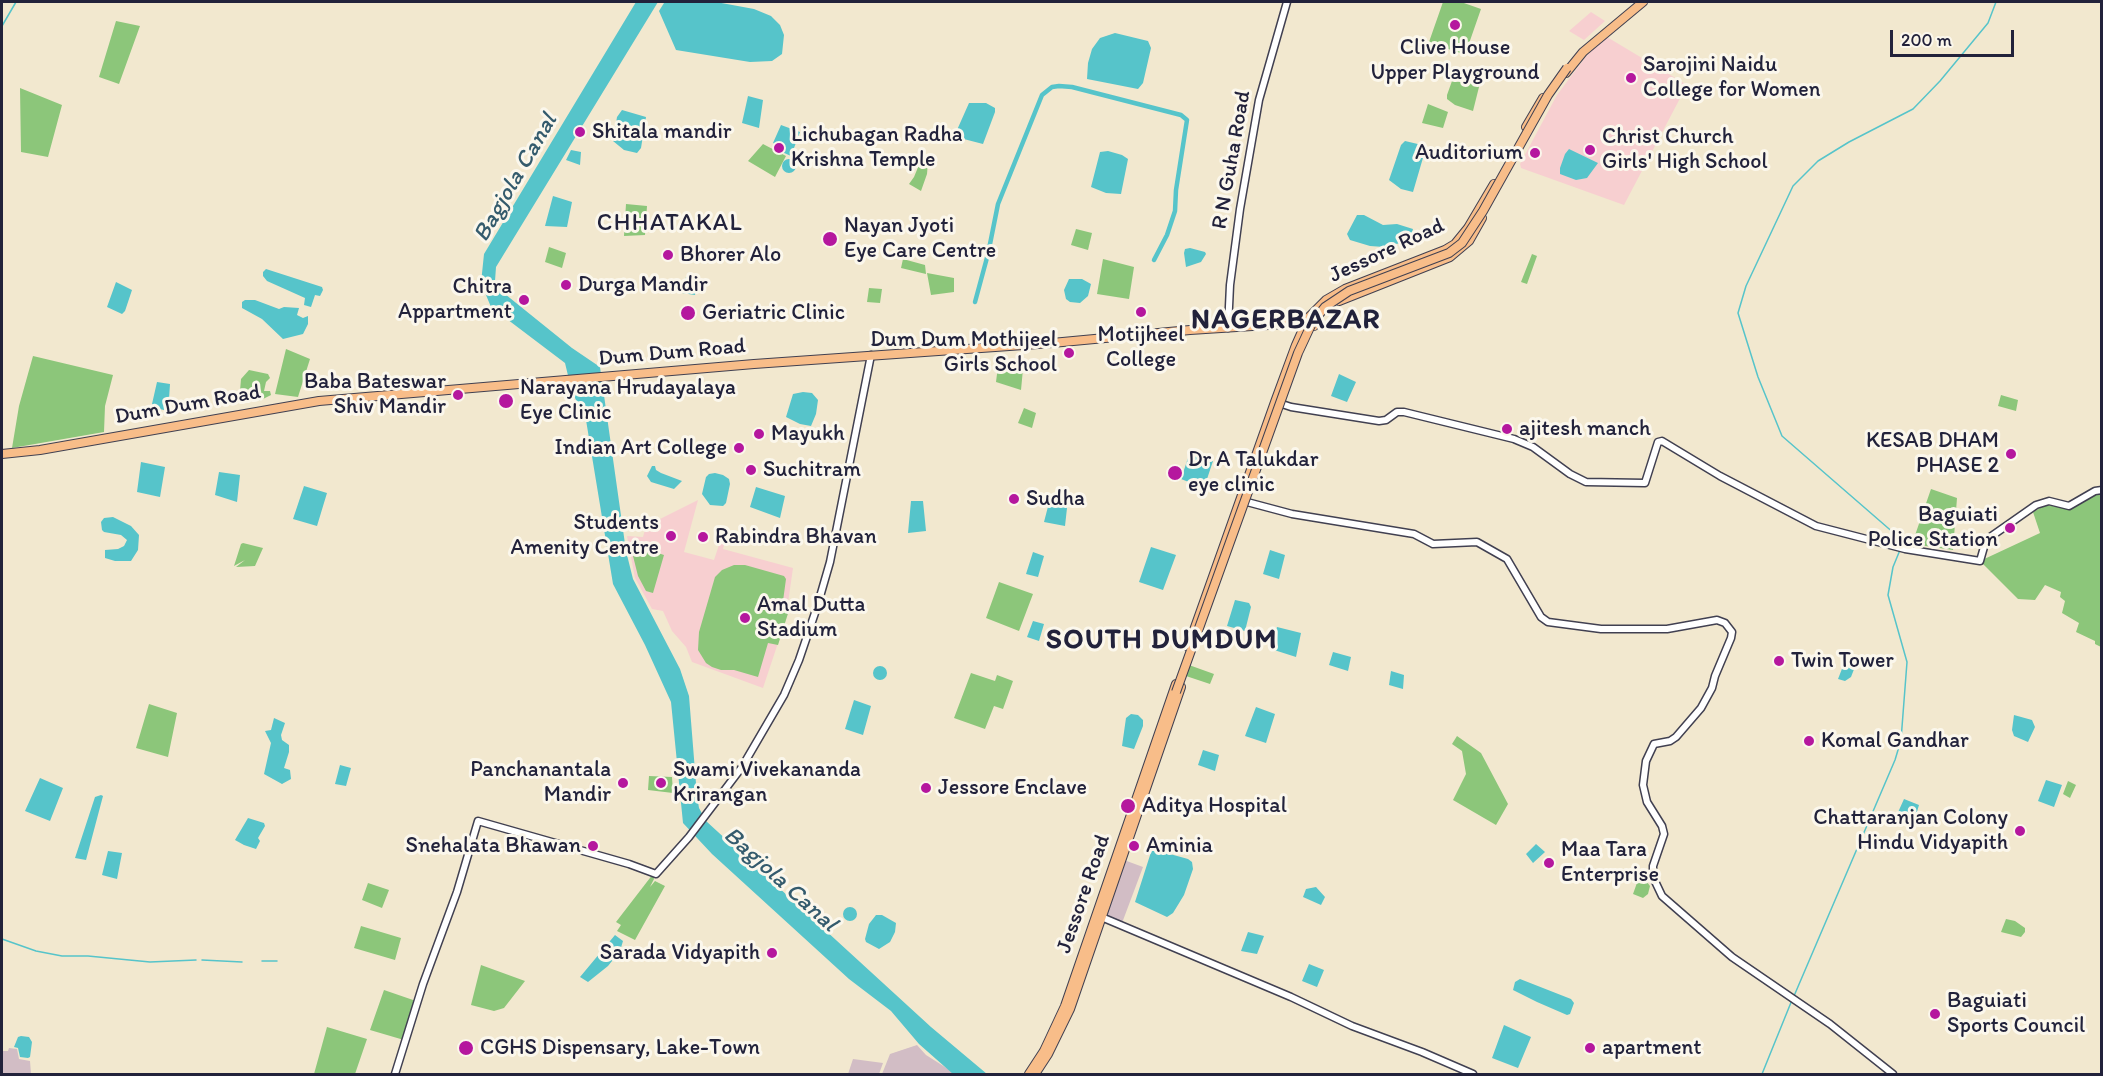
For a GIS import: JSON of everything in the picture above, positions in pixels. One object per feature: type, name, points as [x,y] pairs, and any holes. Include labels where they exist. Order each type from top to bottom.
[{"type":"main road","name":"Jessore Road","points":[[1035,1074],[1059,1027],[1279,403],[1315,310],[1335,294],[1445,250],[1460,238],[1555,79],[1635,2]]},
{"type":"main road","name":"Jessore Road","points":[[1579,54],[1643,2]]},
{"type":"main road","points":[[1175,696],[1305,336],[1312,323],[1325,307],[1349,291],[1449,253],[1462,243],[1483,211],[1548,95],[1569,65]]},
{"type":"main road","name":"Dum Dum Road","points":[[4,452],[66,445],[319,401],[871,355],[1228,328],[1310,325]]},
{"type":"main road","name":"Jessore Road","points":[[1029,1074],[1059,1027]]},
{"type":"street","name":"R N Guha Road","points":[[1228,328],[1230,285],[1240,209],[1259,100],[1287,2]]},
{"type":"street","points":[[395,1074],[423,984],[457,892],[478,821],[629,864],[656,874],[689,837],[742,767],[784,695],[807,639],[830,562],[871,355]]},
{"type":"street","points":[[1279,403],[1378,421],[1386,420],[1397,412],[1404,412],[1524,442],[1582,481],[1645,483],[1660,441],[1681,451],[1720,476],[1816,526],[1900,548],[1980,561],[1986,540],[2036,504],[2049,501],[2069,506],[2095,491],[2102,490]]},
{"type":"street","points":[[1244,502],[1292,514],[1414,534],[1433,544],[1477,542],[1507,559],[1541,617],[1548,622],[1601,629],[1667,629],[1717,620],[1728,626],[1732,632],[1731,638],[1712,688],[1701,708],[1676,737],[1670,741],[1654,744],[1646,761],[1643,785],[1647,802],[1662,826],[1664,834],[1653,866],[1653,877],[1662,896],[1732,957],[1854,1042],[1893,1074]]},
{"type":"street","points":[[1098,916],[1291,997],[1352,1026],[1473,1074]]},
{"type":"shaded area","points":[[1591,12],[1605,21],[1584,40],[1569,31]]},
{"type":"shaded area","name":"Christ Church Girls' High School","points":[[1607,37],[1687,85],[1624,205],[1521,168],[1520,164],[1557,95],[1587,55]]},
{"type":"shaded area","points":[[698,500],[684,552],[714,560],[722,536],[726,537],[723,549],[793,568],[788,603],[791,604],[763,688],[692,662],[686,647],[672,631],[663,611],[652,609],[635,578],[627,536],[643,537],[646,526]]},
{"type":"shaded area","points":[[1124,860],[1143,867],[1122,923],[1103,916]]},
{"type":"shaded area","points":[[917,1045],[926,1055],[956,1074],[882,1074],[890,1054]]},
{"type":"shaded area","points":[[9,1048],[17,1049],[19,1059],[30,1061],[31,1074],[2,1074],[2,1051],[8,1051]]},
{"type":"shaded area","points":[[853,1059],[883,1063],[879,1074],[848,1074]]},
{"type":"green space","name":"Clive House Upper Playground","points":[[1443,2],[1461,2],[1481,9],[1465,55],[1429,42]]},
{"type":"green space","points":[[116,21],[140,26],[119,84],[99,77]]},
{"type":"green space","points":[[1457,67],[1482,75],[1473,111],[1455,105],[1447,99]]},
{"type":"green space","points":[[20,88],[62,105],[48,157],[21,152]]},
{"type":"green space","points":[[1428,104],[1448,112],[1443,128],[1422,123]]},
{"type":"green space","points":[[763,144],[786,156],[775,177],[748,161]]},
{"type":"green space","points":[[921,160],[928,162],[927,174],[921,191],[909,184]]},
{"type":"green space","points":[[626,204],[647,206],[645,235],[624,236]]},
{"type":"green space","points":[[1076,229],[1092,233],[1088,250],[1071,245]]},
{"type":"green space","points":[[549,247],[566,253],[562,268],[545,262]]},
{"type":"green space","points":[[1532,254],[1537,256],[1527,284],[1521,282]]},
{"type":"green space","points":[[903,259],[925,265],[926,274],[901,268]]},
{"type":"green space","points":[[1103,259],[1134,267],[1129,299],[1097,294]]},
{"type":"green space","points":[[927,273],[954,278],[954,292],[931,295]]},
{"type":"green space","points":[[869,288],[882,289],[880,303],[867,302]]},
{"type":"green space","points":[[286,349],[310,359],[298,397],[275,394]]},
{"type":"green space","points":[[33,356],[113,375],[105,406],[104,432],[12,448],[19,406]]},
{"type":"green space","points":[[1000,368],[1023,369],[1021,390],[996,382]]},
{"type":"green space","points":[[249,370],[268,374],[270,378],[266,382],[264,391],[270,391],[271,395],[259,401],[260,396],[240,391],[241,379]]},
{"type":"green space","points":[[2001,395],[2018,400],[2016,411],[1998,406]]},
{"type":"green space","points":[[1024,408],[1036,413],[1032,428],[1018,423]]},
{"type":"green space","points":[[1931,489],[1957,498],[1953,550],[1912,544]]},
{"type":"green space","points":[[2101,493],[2101,647],[2095,644],[2095,641],[2076,632],[2079,623],[2062,613],[2065,601],[2060,597],[2061,592],[2045,585],[2035,600],[2018,599],[1980,561],[2040,533],[2033,512],[2046,505],[2070,509]]},
{"type":"green space","points":[[243,543],[263,548],[255,566],[236,567],[245,560],[234,566]]},
{"type":"green space","points":[[643,548],[664,555],[653,593],[646,591],[638,576],[632,552]]},
{"type":"green space","name":"Amal Dutta Stadium","points":[[734,565],[745,565],[784,576],[786,579],[783,601],[791,604],[778,645],[768,643],[758,677],[712,667],[706,663],[698,650],[699,632],[715,577],[722,570]]},
{"type":"green space","points":[[999,582],[1033,594],[1019,631],[986,618]]},
{"type":"green space","points":[[1189,665],[1214,674],[1210,684],[1186,676]]},
{"type":"green space","points":[[971,673],[995,681],[997,675],[1013,681],[1003,709],[994,706],[985,729],[954,718]]},
{"type":"green space","points":[[149,704],[177,713],[168,757],[136,748]]},
{"type":"green space","points":[[1457,736],[1481,753],[1508,804],[1496,825],[1453,800],[1466,774],[1462,751],[1452,744]]},
{"type":"green space","name":"Swami Vivekananda Krirangan","points":[[649,776],[672,777],[673,793],[648,790]]},
{"type":"green space","points":[[2068,781],[2076,785],[2070,798],[2063,794]]},
{"type":"green space","points":[[653,874],[654,879],[650,887],[655,881],[665,886],[635,940],[617,931],[621,925],[616,922]]},
{"type":"green space","points":[[1638,880],[1647,882],[1650,886],[1648,894],[1643,898],[1633,894]]},
{"type":"green space","points":[[368,883],[389,890],[382,908],[362,900]]},
{"type":"green space","points":[[2006,919],[2015,921],[2025,928],[2021,937],[2001,932]]},
{"type":"green space","points":[[361,926],[401,938],[395,960],[354,948]]},
{"type":"green space","points":[[481,965],[525,981],[504,1008],[494,1011],[471,1005]]},
{"type":"green space","points":[[384,990],[416,1001],[404,1040],[370,1030]]},
{"type":"green space","points":[[327,1027],[367,1039],[355,1074],[314,1074]]},
{"type":"water","points":[[636,2],[658,2],[496,267],[495,281],[500,290],[572,348],[600,367],[626,551],[633,579],[680,669],[689,696],[697,796],[699,808],[706,821],[931,1027],[987,1074],[953,1074],[919,1044],[891,1011],[849,979],[712,854],[683,823],[671,702],[645,645],[613,584],[586,420],[572,392],[565,363],[491,307],[481,283],[484,254]]},
{"type":"water","points":[[716,2],[754,9],[771,16],[780,25],[784,35],[782,54],[772,61],[750,62],[676,50],[659,11],[664,3]]},
{"type":"water","points":[[1115,33],[1148,41],[1151,48],[1143,83],[1138,89],[1087,79],[1092,49],[1100,38]]},
{"type":"water","points":[[748,96],[763,100],[759,128],[742,123]]},
{"type":"water","points":[[969,103],[986,103],[995,108],[983,144],[956,137]]},
{"type":"water","points":[[622,110],[646,117],[641,148],[637,153],[624,150],[613,141],[617,117]]},
{"type":"water","points":[[781,125],[800,132],[791,156],[782,152],[782,148],[773,143]]},
{"type":"water","points":[[1405,141],[1422,145],[1425,151],[1413,192],[1401,189],[1389,180],[1401,145]]},
{"type":"water","points":[[1569,149],[1598,163],[1587,178],[1576,180],[1560,174],[1565,154]]},
{"type":"water","points":[[571,150],[581,152],[580,165],[566,160]]},
{"type":"water","points":[[1108,151],[1128,159],[1121,194],[1106,193],[1091,187],[1100,152]]},
{"type":"water","points":[[789,159],[794,161],[796,166],[794,171],[789,173],[784,171],[782,166],[784,161]]},
{"type":"water","points":[[553,196],[572,202],[567,227],[545,226]]},
{"type":"water","points":[[1357,215],[1364,215],[1383,225],[1397,224],[1413,229],[1409,243],[1384,247],[1370,246],[1350,240],[1347,234]]},
{"type":"water","points":[[1190,248],[1206,254],[1201,262],[1186,267],[1184,253],[1185,249]]},
{"type":"water","points":[[266,269],[322,287],[323,290],[320,296],[315,295],[311,307],[304,305],[305,298],[267,281],[263,276]]},
{"type":"water","points":[[686,277],[698,279],[695,295],[682,293]]},
{"type":"water","points":[[1069,279],[1082,279],[1091,284],[1088,296],[1080,303],[1066,299],[1064,290]]},
{"type":"water","points":[[116,282],[132,290],[122,314],[107,307]]},
{"type":"water","points":[[255,300],[279,309],[299,308],[297,315],[303,318],[308,316],[308,324],[303,334],[283,339],[262,319],[242,308],[242,302]]},
{"type":"water","points":[[1339,374],[1356,382],[1347,402],[1331,396]]},
{"type":"water","points":[[157,382],[170,384],[169,399],[164,410],[155,408],[152,404]]},
{"type":"water","points":[[812,393],[818,400],[811,426],[800,424],[786,417],[793,394]]},
{"type":"water","points":[[1190,452],[1213,461],[1204,488],[1181,479]]},
{"type":"water","points":[[141,462],[165,467],[160,497],[137,492]]},
{"type":"water","points":[[652,466],[655,466],[656,470],[661,473],[682,481],[674,489],[651,482],[647,476]]},
{"type":"water","points":[[219,472],[240,475],[237,502],[215,495]]},
{"type":"water","points":[[715,473],[729,479],[726,503],[723,506],[710,505],[702,494],[706,477]]},
{"type":"water","points":[[304,486],[327,493],[317,526],[293,519]]},
{"type":"water","points":[[756,487],[785,496],[780,518],[750,507]]},
{"type":"water","points":[[1051,495],[1068,499],[1065,526],[1044,522]]},
{"type":"water","points":[[911,501],[923,501],[926,531],[908,533]]},
{"type":"water","points":[[113,517],[131,526],[139,535],[138,550],[131,561],[115,561],[105,558],[105,550],[118,549],[124,546],[127,540],[121,535],[102,530],[101,522],[104,518]]},
{"type":"water","points":[[1151,547],[1176,555],[1163,590],[1139,582]]},
{"type":"water","points":[[1270,550],[1285,555],[1279,579],[1263,574]]},
{"type":"water","points":[[1033,552],[1044,556],[1038,577],[1026,574]]},
{"type":"water","points":[[1235,600],[1249,603],[1251,607],[1245,631],[1227,626]]},
{"type":"water","points":[[1033,621],[1044,624],[1039,641],[1027,637]]},
{"type":"water","points":[[1277,627],[1301,633],[1296,657],[1271,649]]},
{"type":"water","points":[[1333,652],[1351,657],[1348,671],[1329,665]]},
{"type":"water","points":[[1847,656],[1858,659],[1851,677],[1845,681],[1838,679]]},
{"type":"water","points":[[877,666],[883,666],[887,673],[883,680],[877,680],[873,676],[873,670]]},
{"type":"water","points":[[1391,671],[1404,675],[1403,689],[1389,685]]},
{"type":"water","points":[[854,700],[871,706],[863,735],[845,729]]},
{"type":"water","points":[[1256,707],[1275,714],[1266,743],[1245,736]]},
{"type":"water","points":[[1131,714],[1138,715],[1143,720],[1134,749],[1122,746],[1126,718]]},
{"type":"water","points":[[2014,715],[2032,720],[2035,727],[2028,742],[2014,736],[2012,730]]},
{"type":"water","points":[[274,718],[285,723],[281,735],[282,740],[289,745],[284,768],[290,770],[291,779],[282,784],[264,774],[271,743],[265,731],[271,730]]},
{"type":"water","points":[[1203,750],[1219,755],[1215,771],[1198,765]]},
{"type":"water","points":[[340,765],[351,768],[346,786],[335,784]]},
{"type":"water","points":[[40,778],[63,788],[50,821],[25,811]]},
{"type":"water","points":[[2046,780],[2062,785],[2054,807],[2038,801]]},
{"type":"water","points":[[103,796],[86,860],[75,858],[95,797]]},
{"type":"water","points":[[1904,799],[1919,805],[1913,825],[1895,819]]},
{"type":"water","points":[[248,818],[264,823],[265,826],[258,838],[260,841],[256,849],[235,840]]},
{"type":"water","points":[[1536,844],[1545,852],[1533,863],[1526,854]]},
{"type":"water","points":[[1152,849],[1192,862],[1193,869],[1184,895],[1173,913],[1167,917],[1135,902]]},
{"type":"water","points":[[108,851],[122,853],[117,879],[102,875]]},
{"type":"water","points":[[1316,887],[1325,897],[1321,905],[1303,897],[1306,889]]},
{"type":"water","points":[[850,907],[855,909],[857,914],[855,919],[850,921],[845,919],[843,914],[845,909]]},
{"type":"water","points":[[876,915],[882,915],[896,923],[890,942],[879,949],[866,942],[865,939],[869,924]]},
{"type":"water","points":[[1248,932],[1264,936],[1257,954],[1241,951]]},
{"type":"water","points":[[615,935],[623,941],[620,951],[608,966],[588,982],[580,977]]},
{"type":"water","points":[[1309,964],[1324,970],[1317,987],[1302,981]]},
{"type":"water","points":[[1520,979],[1571,999],[1574,1003],[1570,1014],[1567,1015],[1513,990],[1515,982]]},
{"type":"water","points":[[1504,1025],[1531,1037],[1518,1068],[1492,1058]]},
{"type":"water","points":[[18,1037],[29,1037],[32,1042],[28,1058],[20,1057],[18,1048],[14,1047]]},
{"type":"waterway","points":[[2,26],[16,2]]},
{"type":"waterway","points":[[1902,545],[1903,541],[1782,436],[1758,377],[1738,313],[1746,286],[1793,186],[1818,161],[1913,109],[1940,81],[1988,23],[1996,2]]},
{"type":"waterway","points":[[975,302],[998,204],[1042,95],[1052,87],[1072,87],[1181,115],[1187,120],[1175,211],[1167,235],[1154,260]]},
{"type":"waterway","points":[[1794,996],[1895,760],[1901,740],[1907,662],[1888,595],[1893,567],[1900,550]]},
{"type":"waterway","points":[[2,939],[36,951],[62,956],[150,962],[196,960]]},
{"type":"waterway","points":[[202,960],[242,962]]},
{"type":"waterway","points":[[262,961],[277,961]]},
{"type":"waterway","points":[[1762,1074],[1792,1000]]},
{"type":"place","name":"Clive House Upper Playground","points":[[1455,25]]},
{"type":"place","name":"Sarojini Naidu College for Women","points":[[1631,78]]},
{"type":"place","name":"Shitala mandir","points":[[580,132]]},
{"type":"place","name":"Lichubagan Radha Krishna Temple","points":[[779,148]]},
{"type":"place","name":"Christ Church Girls' High School","points":[[1590,150]]},
{"type":"place","name":"Auditorium","points":[[1535,153]]},
{"type":"place","name":"Nayan Jyoti Eye Care Centre","points":[[830,239]]},
{"type":"place","name":"Bhorer Alo","points":[[668,255]]},
{"type":"place","name":"Durga Mandir","points":[[566,285]]},
{"type":"place","name":"Chitra Appartment","points":[[524,300]]},
{"type":"place","name":"Motijheel College","points":[[1141,312]]},
{"type":"place","name":"Geriatric Clinic","points":[[688,313]]},
{"type":"place","name":"Dum Dum Mothijeel Girls School","points":[[1069,353]]},
{"type":"place","name":"Baba Bateswar Shiv Mandir","points":[[458,395]]},
{"type":"place","name":"Narayana Hrudayalaya Eye Clinic","points":[[506,401]]},
{"type":"place","name":"ajitesh manch","points":[[1507,429]]},
{"type":"place","name":"Mayukh","points":[[759,434]]},
{"type":"place","name":"Indian Art College","points":[[739,448]]},
{"type":"place","name":"KESAB DHAM PHASE 2","points":[[2011,454]]},
{"type":"place","name":"Suchitram","points":[[751,470]]},
{"type":"place","name":"Dr A Talukdar eye clinic","points":[[1175,473]]},
{"type":"place","name":"Sudha","points":[[1014,499]]},
{"type":"place","name":"Baguiati Police Station","points":[[2010,528]]},
{"type":"place","name":"Students Amenity Centre","points":[[671,536]]},
{"type":"place","name":"Rabindra Bhavan","points":[[703,537]]},
{"type":"place","name":"Amal Dutta Stadium","points":[[745,618]]},
{"type":"place","name":"Twin Tower","points":[[1779,661]]},
{"type":"place","name":"Komal Gandhar","points":[[1809,741]]},
{"type":"place","name":"Panchanantala Mandir","points":[[623,783]]},
{"type":"place","name":"Swami Vivekananda Krirangan","points":[[661,783]]},
{"type":"place","name":"Jessore Enclave","points":[[926,788]]},
{"type":"place","name":"Aditya Hospital","points":[[1128,806]]},
{"type":"place","name":"Chattaranjan Colony Hindu Vidyapith","points":[[2020,831]]},
{"type":"place","name":"Snehalata Bhawan","points":[[593,846]]},
{"type":"place","name":"Aminia","points":[[1134,846]]},
{"type":"place","name":"Maa Tara Enterprise","points":[[1549,863]]},
{"type":"place","name":"Sarada Vidyapith","points":[[772,953]]},
{"type":"place","name":"Baguiati Sports Council","points":[[1935,1014]]},
{"type":"place","name":"CGHS Dispensary, Lake-Town","points":[[466,1048]]},
{"type":"place","name":"apartment","points":[[1590,1048]]},
{"type":"district","name":"CHHATAKAL","points":[[670,224]]},
{"type":"district","name":"NAGERBAZAR","points":[[1286,321]]},
{"type":"district","name":"SOUTH DUMDUM","points":[[1162,641]]},
{"type":"water label","name":"Bagjola Canal","points":[[516,178]]},
{"type":"water label","name":"Bagjola Canal","points":[[780,880]]}]
